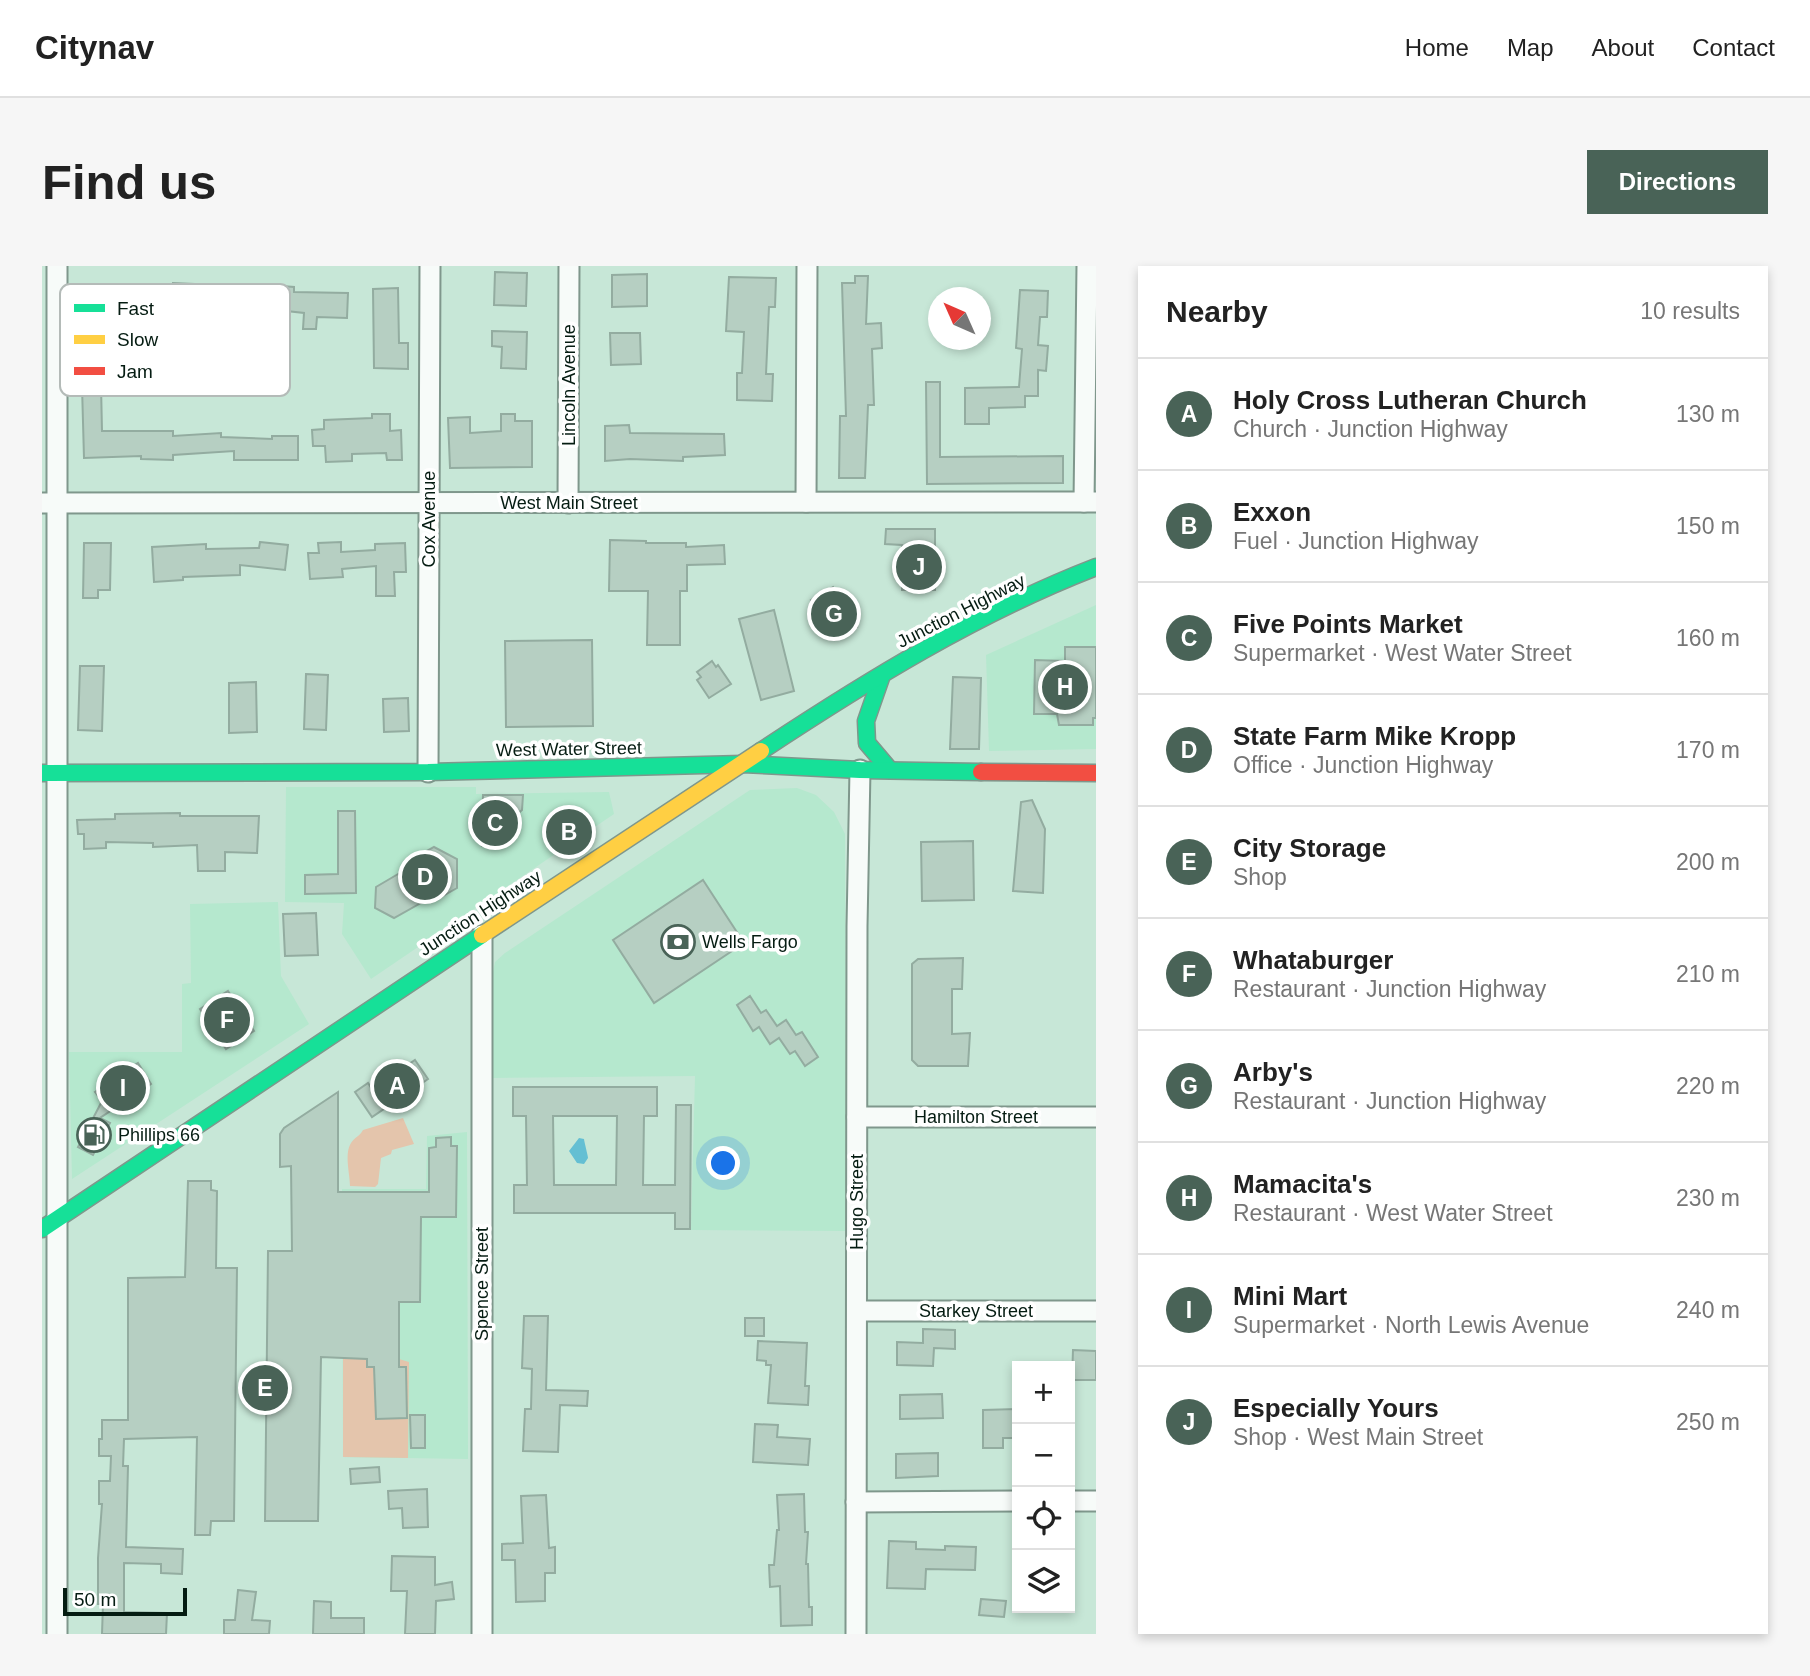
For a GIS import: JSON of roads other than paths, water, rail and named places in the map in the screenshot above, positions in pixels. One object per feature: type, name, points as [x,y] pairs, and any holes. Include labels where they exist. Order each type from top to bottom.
[{"type":"main road","name":"Junction Highway","points":[[49,1224],[482,935],[882,675],[971,624],[1060,581],[1096,568]]},
{"type":"main road","points":[[882,675],[866,721],[867,743],[889,769]]},
{"type":"main road","name":"West Water Street","points":[[49,773],[428,772],[743,764],[860,770],[1096,773]]},
{"type":"street","points":[[57,266],[49,503],[50,1554],[57,1634]]},
{"type":"street","name":"Cox Avenue","points":[[428,772],[430,266]]},
{"type":"street","name":"Lincoln Avenue","points":[[568,503],[569,266]]},
{"type":"street","points":[[806,502],[807,266]]},
{"type":"street","points":[[1087,266],[1090,502]]},
{"type":"street","name":"West Main Street","points":[[49,503],[1090,502]]},
{"type":"street","name":"Hugo Street","points":[[856,1634],[860,770]]},
{"type":"street","name":"Spence Street","points":[[482,935],[482,1634]]},
{"type":"street","name":"Hamilton Street","points":[[857,1117],[1096,1117]]},
{"type":"street","name":"Starkey Street","points":[[856,1311],[1096,1311]]},
{"type":"street","points":[[856,1502],[1012,1501]]},
{"type":"street","points":[[1075,1501],[1096,1501]]},
{"type":"water","points":[[579,1138],[584,1139],[588,1157],[584,1164],[577,1163],[569,1151]]},
{"type":"place","name":"Especially Yours","points":[[919,567]]},
{"type":"place","name":"Arby's","points":[[834,614]]},
{"type":"place","name":"Mamacita's","points":[[1065,687]]},
{"type":"place","name":"Five Points Market","points":[[495,823]]},
{"type":"place","name":"Exxon","points":[[569,832]]},
{"type":"place","name":"State Farm Mike Kropp","points":[[425,877]]},
{"type":"place","name":"Wells Fargo","points":[[678,942]]},
{"type":"place","name":"Whataburger","points":[[227,1020]]},
{"type":"place","name":"Holy Cross Lutheran Church","points":[[397,1086]]},
{"type":"place","name":"Mini Mart","points":[[123,1088]]},
{"type":"place","name":"Phillips 66","points":[[94,1135]]},
{"type":"place","name":"City Storage","points":[[265,1388]]}]
